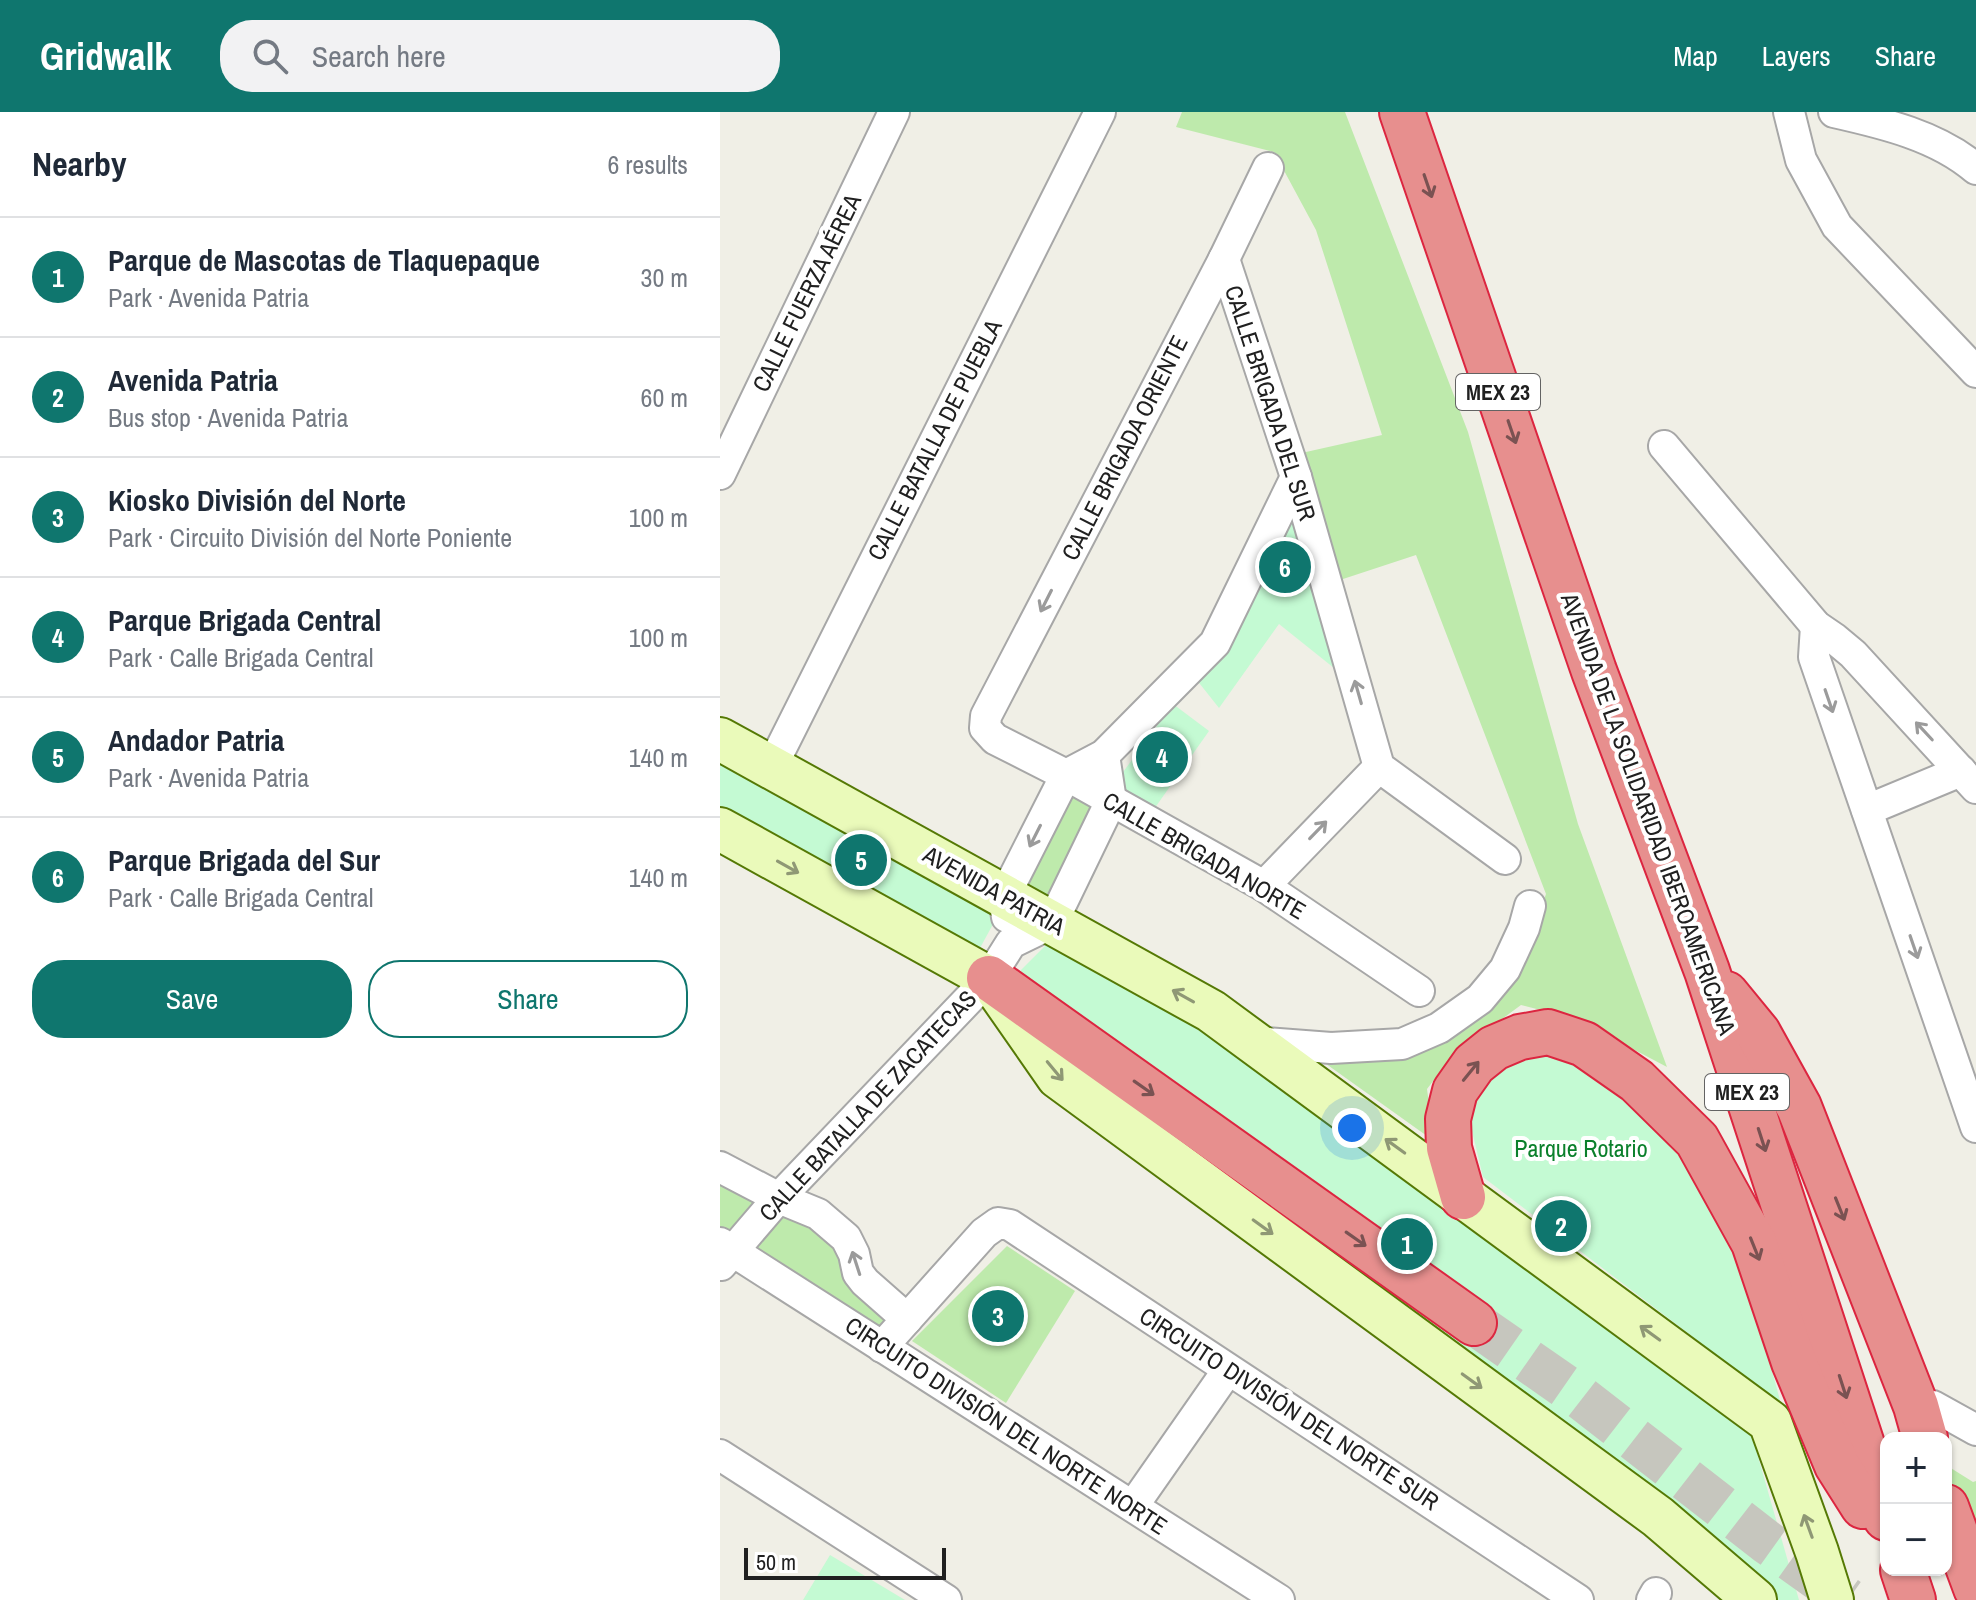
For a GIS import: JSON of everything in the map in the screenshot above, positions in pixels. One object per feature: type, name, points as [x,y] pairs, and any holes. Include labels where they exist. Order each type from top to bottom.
[{"type":"highway","name":"AVENIDA DE LA SOLIDARIDAD IBEROAMERICANA","points":[[1402,112],[1594,671],[1707,971],[1881,1504]]},
{"type":"highway","points":[[1000,961],[1474,1323]]},
{"type":"highway","points":[[1707,971],[1758,1033],[1799,1107],[1921,1422]]},
{"type":"highway","points":[[1463,1197],[1449,1148],[1448,1119],[1455,1091],[1474,1064],[1494,1048],[1520,1037],[1548,1032],[1584,1044],[1637,1081],[1697,1140],[1754,1243],[1794,1362],[1837,1465],[1880,1533]]},
{"type":"highway","points":[[1952,1523],[1976,1588]]},
{"type":"highway","points":[[1905,1576],[1913,1600]]},
{"type":"highway","points":[[1950,1576],[1953,1600]]},
{"type":"street","name":"CALLE FUERZA AÉREA","points":[[720,474],[894,112]]},
{"type":"street","name":"CALLE BATALLA DE PUEBLA","points":[[771,768],[1100,112]]},
{"type":"street","points":[[1789,112],[1801,160],[1837,226],[1976,372]]},
{"type":"street","points":[[1834,112],[1921,137],[1966,160],[1976,169]]},
{"type":"street","name":"CALLE BRIGADA ORIENTE","points":[[985,728],[986,716],[1224,259],[1268,168]]},
{"type":"street","name":"CALLE BRIGADA DEL SUR","points":[[1224,259],[1296,477],[1379,767]]},
{"type":"street","points":[[1664,446],[1816,626],[1853,654],[1969,780],[1867,810]]},
{"type":"street","points":[[1296,477],[1215,643],[1104,755],[1066,775],[1004,897],[1000,961],[1058,1077],[1658,1517],[1755,1600]]},
{"type":"street","points":[[1816,626],[1814,657],[1976,1127]]},
{"type":"street","name":"CALLE BRIGADA NORTE","points":[[985,728],[995,739],[1066,775],[1264,886],[1419,991]]},
{"type":"street","name":"AVENIDA PATRIA","points":[[720,739],[1211,1011],[1770,1422],[1832,1600]]},
{"type":"street","points":[[1052,923],[1111,801],[1104,755]]},
{"type":"street","points":[[1264,886],[1379,767],[1505,859]]},
{"type":"street","points":[[720,829],[1000,961]]},
{"type":"street","points":[[1253,1042],[1331,1048],[1402,1044],[1439,1028],[1480,999],[1505,969],[1524,928],[1530,906]]},
{"type":"street","name":"CALLE BATALLA DE ZACATECAS","points":[[724,1253],[1000,961],[1052,923]]},
{"type":"street","points":[[720,1167],[779,1198],[818,1214],[846,1238],[858,1273],[907,1319],[882,1347]]},
{"type":"street","name":"CIRCUITO DIVISIÓN DEL NORTE SUR","points":[[907,1319],[984,1233],[998,1223],[1010,1225],[1578,1600]]},
{"type":"street","name":"CIRCUITO DIVISIÓN DEL NORTE NORTE","points":[[724,1253],[882,1347],[1279,1600]]},
{"type":"street","points":[[1133,1506],[1228,1370]]},
{"type":"street","points":[[1921,1422],[1933,1406],[1976,1430]]},
{"type":"street","points":[[720,1455],[946,1600]]},
{"type":"green space","points":[[1182,112],[1345,112],[1468,432],[1578,824],[1667,1067],[1576,1019],[1521,1005],[1453,1055],[1427,1089],[1434,1141],[1322,1061],[1407,1054],[1524,955],[1546,894],[1416,555],[1340,580],[1297,454],[1382,435],[1316,230],[1274,152],[1176,127]]},
{"type":"green space","points":[[1291,514],[1334,668],[1279,624],[1219,708],[1196,679]]},
{"type":"green space","points":[[1173,704],[1209,731],[1152,812],[1115,783]]},
{"type":"green space","points":[[720,757],[998,915],[980,948],[720,806]]},
{"type":"green space","points":[[1066,775],[1111,801],[1052,923],[1008,899]]},
{"type":"green space","points":[[1052,939],[1197,1019],[1747,1418],[1799,1600],[1768,1600],[1070,1070],[1021,1009],[1021,970]]},
{"type":"green space","name":"Parque Rotario","points":[[1525,1052],[1575,1053],[1692,1149],[1737,1241],[1781,1404],[1483,1177],[1467,1110],[1494,1066]]},
{"type":"green space","points":[[720,1171],[774,1203],[720,1243]]},
{"type":"green space","points":[[779,1198],[825,1220],[898,1320],[882,1347],[742,1257]]},
{"type":"green space","points":[[1007,1246],[1075,1291],[1006,1403],[912,1341]]},
{"type":"green space","points":[[1952,1469],[1976,1481],[1976,1580],[1952,1495]]},
{"type":"green space","points":[[830,1555],[905,1600],[803,1600]]},
{"type":"tunnel","points":[[1474,1323],[1576,1394],[1768,1543],[1848,1600]]},
{"type":"place","name":"Parque Brigada del Sur","points":[[1285,567]]},
{"type":"place","name":"Parque Brigada Central","points":[[1162,757]]},
{"type":"place","name":"Andador Patria","points":[[861,860]]},
{"type":"place","name":"Avenida Patria","points":[[1561,1226]]},
{"type":"place","name":"Parque de Mascotas de Tlaquepaque","points":[[1407,1244]]},
{"type":"place","name":"Kiosko División del Norte","points":[[998,1316]]}]
